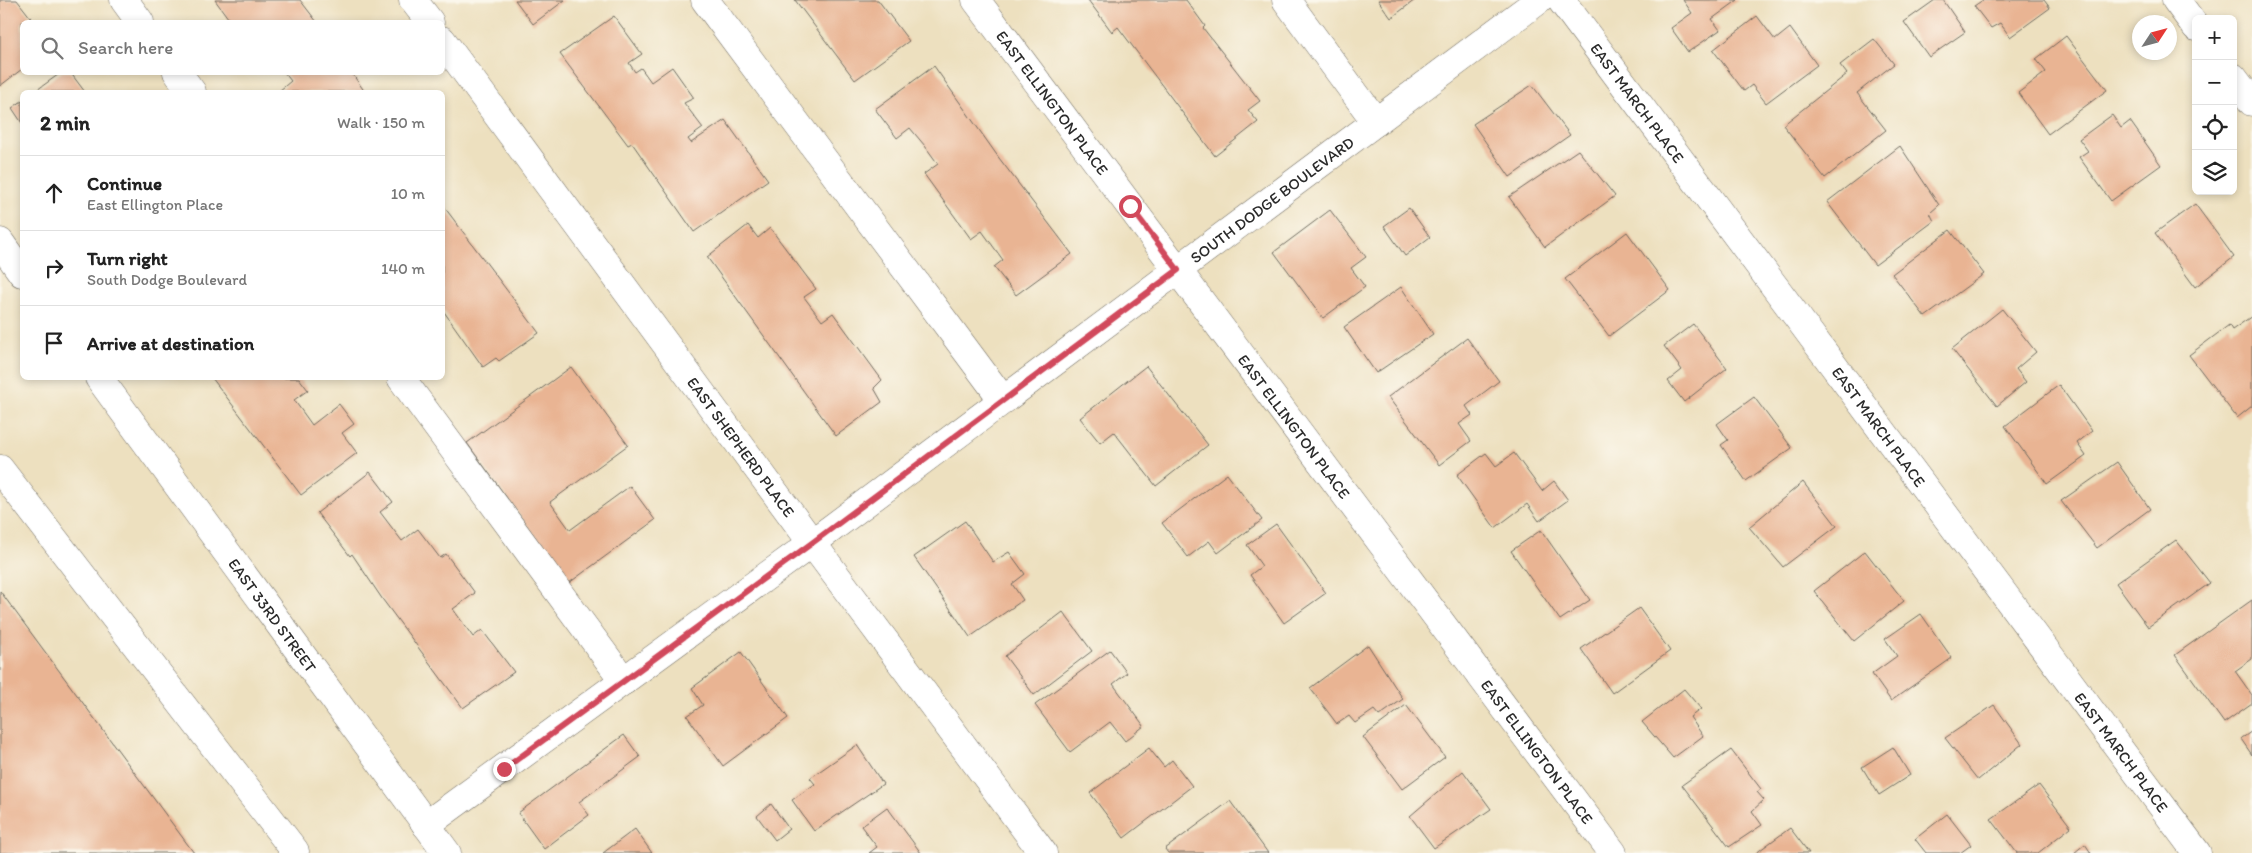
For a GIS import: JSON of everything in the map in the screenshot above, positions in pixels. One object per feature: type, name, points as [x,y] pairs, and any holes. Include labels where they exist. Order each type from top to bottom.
[{"type":"street","points":[[124,0],[139,20]]},
{"type":"street","points":[[413,0],[428,20]]},
{"type":"street","points":[[705,0],[1003,400]]},
{"type":"street","name":"EAST ELLINGTON PLACE","points":[[976,0],[1613,853]]},
{"type":"street","points":[[1286,0],[1376,122]]},
{"type":"street","name":"SOUTH DODGE BOULEVARD","points":[[426,825],[812,543],[1539,0]]},
{"type":"street","name":"EAST MARCH PLACE","points":[[1561,0],[2197,853]]},
{"type":"street","points":[[2176,0],[2192,22]]},
{"type":"street","name":"EAST SHEPHERD PLACE","points":[[445,44],[1043,853]]},
{"type":"street","points":[[179,75],[190,90]]},
{"type":"street","points":[[2237,82],[2252,102]]},
{"type":"street","points":[[0,242],[20,270]]},
{"type":"street","name":"EAST 33RD STREET","points":[[100,380],[447,853]]},
{"type":"street","points":[[402,380],[624,681]]},
{"type":"street","points":[[0,468],[295,851],[292,853]]},
{"type":"building","points":[[0,0],[17,0],[32,20],[20,20],[20,71],[0,86]]},
{"type":"building","points":[[215,0],[300,0],[315,20],[230,20]]},
{"type":"building","points":[[515,0],[565,0],[533,24]]},
{"type":"building","points":[[795,0],[878,0],[909,41],[855,80]]},
{"type":"building","points":[[1088,0],[1186,0],[1205,26],[1203,28],[1260,101],[1248,110],[1258,122],[1215,156],[1118,27],[1112,32]]},
{"type":"building","points":[[1378,0],[1415,0],[1391,18]]},
{"type":"building","points":[[1683,0],[1738,0],[1712,19],[1720,30],[1688,52],[1671,28],[1692,13]]},
{"type":"building","points":[[1935,0],[1943,0],[1965,32],[1929,57],[1904,22]]},
{"type":"building","points":[[1983,0],[2044,0],[2050,8],[2010,37],[2000,23],[1991,28],[1974,6]]},
{"type":"building","points":[[614,16],[642,54],[629,63],[635,72],[641,68],[651,82],[672,67],[694,98],[684,103],[703,128],[688,139],[691,143],[725,120],[768,180],[694,232],[632,143],[628,145],[560,54]]},
{"type":"building","points":[[1757,16],[1775,40],[1790,28],[1817,65],[1766,103],[1752,85],[1744,91],[1713,50]]},
{"type":"building","points":[[2066,36],[2107,90],[2048,134],[2018,93],[2046,72],[2036,59]]},
{"type":"building","points":[[1874,39],[1894,64],[1857,93],[1886,130],[1825,178],[1783,125],[1847,74],[1840,65]]},
{"type":"building","points":[[934,66],[999,158],[1072,254],[1016,295],[994,267],[1003,260],[982,231],[971,239],[924,174],[938,164],[925,146],[910,128],[897,138],[875,109]]},
{"type":"building","points":[[58,75],[72,75],[84,90],[37,90]]},
{"type":"building","points":[[286,75],[353,75],[364,90],[280,90],[291,81]]},
{"type":"building","points":[[1532,85],[1570,135],[1510,177],[1473,124]]},
{"type":"building","points":[[20,102],[20,120],[12,108]]},
{"type":"building","points":[[2112,115],[2121,128],[2130,121],[2161,165],[2111,201],[2079,157],[2088,151],[2079,139]]},
{"type":"building","points":[[1900,146],[1939,205],[1930,213],[1934,221],[1875,265],[1827,202]]},
{"type":"building","points":[[1578,150],[1615,196],[1545,247],[1509,197]]},
{"type":"building","points":[[2195,204],[2234,257],[2195,287],[2155,233]]},
{"type":"building","points":[[445,208],[539,333],[499,361],[496,358],[483,367],[445,313]]},
{"type":"building","points":[[1409,208],[1430,237],[1405,256],[1384,226]]},
{"type":"building","points":[[1330,210],[1366,257],[1351,268],[1365,287],[1323,318],[1274,252]]},
{"type":"building","points":[[748,225],[758,238],[770,228],[816,289],[804,297],[822,321],[833,313],[882,380],[874,388],[882,402],[836,436],[707,257]]},
{"type":"building","points":[[1950,230],[1984,274],[1925,317],[1892,274]]},
{"type":"building","points":[[1627,232],[1670,290],[1609,336],[1565,279]]},
{"type":"building","points":[[1401,287],[1433,334],[1376,373],[1344,327]]},
{"type":"building","points":[[2002,309],[2036,352],[2016,369],[2026,382],[1997,406],[1952,349]]},
{"type":"building","points":[[2252,316],[2252,406],[2237,418],[2189,355],[2229,325],[2232,330]]},
{"type":"building","points":[[1693,324],[1727,368],[1684,402],[1668,381],[1682,370],[1664,346]]},
{"type":"building","points":[[1467,338],[1499,381],[1466,406],[1472,415],[1459,424],[1471,441],[1439,465],[1388,397]]},
{"type":"building","points":[[1146,366],[1208,445],[1156,486],[1114,432],[1100,443],[1080,418]]},
{"type":"building","points":[[571,367],[628,445],[550,502],[570,530],[630,486],[655,520],[569,583],[467,443]]},
{"type":"building","points":[[214,380],[300,380],[308,390],[294,400],[312,425],[339,404],[354,424],[342,433],[357,453],[301,495]]},
{"type":"building","points":[[2059,385],[2092,431],[2077,443],[2086,456],[2047,484],[2005,426]]},
{"type":"building","points":[[1754,397],[1792,448],[1746,481],[1721,445],[1728,440],[1717,424]]},
{"type":"building","points":[[1486,453],[1496,466],[1514,453],[1542,491],[1554,481],[1568,500],[1539,521],[1527,504],[1495,528],[1457,475]]},
{"type":"building","points":[[2117,462],[2150,509],[2097,548],[2061,501]]},
{"type":"building","points":[[370,472],[393,502],[380,512],[402,541],[418,529],[440,558],[446,554],[475,593],[453,609],[473,637],[482,630],[514,672],[463,708],[383,600],[352,554],[350,556],[317,513]]},
{"type":"building","points":[[1227,474],[1262,520],[1218,553],[1209,541],[1188,557],[1162,523]]},
{"type":"building","points":[[1803,482],[1837,526],[1783,567],[1749,527]]},
{"type":"building","points":[[965,521],[993,562],[1009,552],[1025,574],[1012,584],[1023,600],[970,637],[914,557]]},
{"type":"building","points":[[1276,524],[1326,593],[1284,623],[1250,575],[1262,566],[1247,545]]},
{"type":"building","points":[[1541,530],[1590,600],[1560,620],[1511,551]]},
{"type":"building","points":[[2176,540],[2210,583],[2148,627],[2116,583]]},
{"type":"building","points":[[1865,551],[1904,601],[1854,641],[1814,591]]},
{"type":"building","points":[[0,591],[194,853],[0,853]]},
{"type":"building","points":[[2252,600],[2252,659],[2235,671],[2252,695],[2252,703],[2224,723],[2175,655]]},
{"type":"building","points":[[1639,608],[1670,651],[1612,693],[1581,649]]},
{"type":"building","points":[[1063,612],[1092,651],[1034,695],[1005,656]]},
{"type":"building","points":[[1921,614],[1952,658],[1891,701],[1872,674],[1897,656],[1885,639]]},
{"type":"building","points":[[1368,645],[1403,699],[1379,716],[1374,710],[1355,723],[1349,716],[1337,724],[1310,688]]},
{"type":"building","points":[[1110,650],[1127,673],[1113,684],[1144,726],[1125,741],[1110,722],[1070,752],[1035,705]]},
{"type":"building","points":[[741,652],[788,718],[723,766],[687,716],[703,705],[692,688]]},
{"type":"building","points":[[1684,689],[1701,709],[1690,717],[1703,736],[1673,758],[1642,722]]},
{"type":"building","points":[[1406,705],[1445,757],[1402,789],[1363,737]]},
{"type":"building","points":[[1994,705],[2022,744],[1978,780],[1945,738]]},
{"type":"building","points":[[2252,731],[2252,755],[2241,739]]},
{"type":"building","points":[[624,735],[640,757],[579,802],[589,815],[544,849],[518,813]]},
{"type":"building","points":[[857,745],[883,784],[814,831],[792,800],[815,784],[810,778]]},
{"type":"building","points":[[1893,747],[1910,775],[1879,795],[1862,767]]},
{"type":"building","points":[[1149,748],[1164,767],[1172,760],[1192,786],[1124,838],[1090,793]]},
{"type":"building","points":[[1731,750],[1761,789],[1757,792],[1764,800],[1752,811],[1762,825],[1729,847],[1682,785]]},
{"type":"building","points":[[1463,771],[1491,809],[1434,848],[1410,816]]},
{"type":"building","points":[[2039,785],[2071,827],[2038,853],[2017,853],[1991,819]]},
{"type":"building","points":[[1230,801],[1268,853],[1168,853],[1165,849]]},
{"type":"building","points":[[771,804],[789,829],[775,840],[757,816]]},
{"type":"building","points":[[887,807],[921,853],[869,853],[877,847],[861,826]]},
{"type":"building","points":[[1947,814],[1971,845],[1960,853],[1926,853],[1915,839]]},
{"type":"building","points":[[1790,828],[1809,853],[1756,853]]},
{"type":"building","points":[[635,829],[652,853],[603,853]]},
{"type":"building","points":[[2085,844],[2091,853],[2074,853]]},
{"type":"route","points":[[504,769],[812,543],[1178,270],[1130,206]]}]
